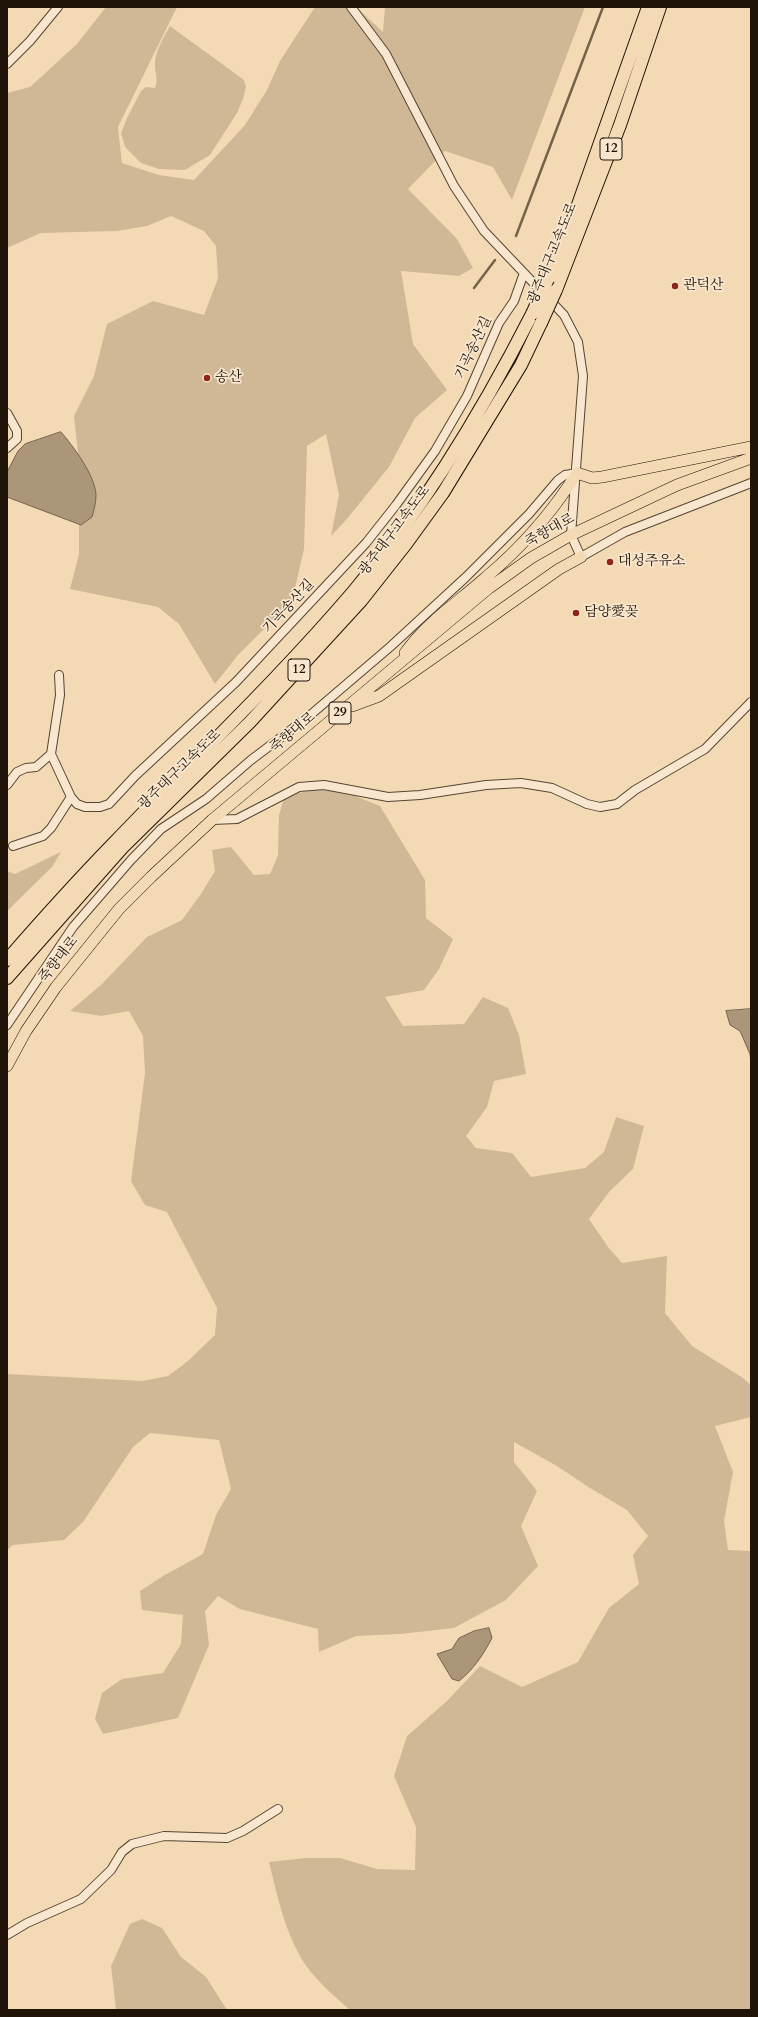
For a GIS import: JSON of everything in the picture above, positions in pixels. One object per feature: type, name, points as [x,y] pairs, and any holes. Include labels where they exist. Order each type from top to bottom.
[{"type":"highway","name":"광주대구고속도로","points":[[7,960],[62,897],[243,713],[353,592],[404,525],[473,422],[532,314],[548,279],[590,172],[648,7]]},
{"type":"highway","name":"광주대구고속도로","points":[[7,978],[122,848],[250,722],[361,601],[406,544],[443,493],[521,364],[541,324],[556,290],[617,132],[660,7]]},
{"type":"main road","points":[[396,665],[415,639],[510,555],[562,496],[577,473],[592,478],[602,477],[751,447]]},
{"type":"main road","name":"죽향대로","points":[[7,1066],[26,1032],[56,987],[119,909],[212,820],[489,588],[531,558],[572,535],[678,485],[751,458]]},
{"type":"main road","points":[[344,710],[379,696],[559,569],[581,557]]},
{"type":"street","points":[[7,64],[30,41],[58,7]]},
{"type":"street","points":[[351,7],[386,54],[454,186],[484,232],[534,282],[564,315],[578,342],[583,376],[572,535],[581,557],[625,532],[751,484]]},
{"type":"street","name":"기곡송산길","points":[[72,797],[77,804],[85,807],[100,807],[109,804],[135,776],[236,682],[366,543],[396,505],[435,451],[447,431],[483,362],[499,323],[514,301],[524,273]]},
{"type":"street","points":[[7,413],[17,431],[17,439],[7,448]]},
{"type":"street","points":[[7,1025],[73,927],[131,860],[161,829],[206,799],[251,760],[308,717],[373,662],[471,572],[529,514],[558,480],[565,475],[577,473]]},
{"type":"street","points":[[13,846],[43,836],[51,828],[72,797],[51,754],[60,695],[59,675]]},
{"type":"street","points":[[212,820],[237,819],[299,787],[324,785],[388,797],[420,795],[486,785],[521,783],[552,788],[587,804],[600,807],[617,804],[635,790],[705,749],[751,702]]},
{"type":"street","points":[[7,785],[17,772],[26,768],[36,767],[51,754]]},
{"type":"street","points":[[7,1935],[27,1923],[81,1899],[111,1870],[122,1852],[132,1844],[164,1836],[227,1838],[243,1831],[278,1809]]},
{"type":"shaded area","points":[[106,7],[177,7],[118,127],[122,163],[159,175],[194,180],[245,125],[267,90],[280,61],[315,7],[356,7],[383,32],[385,7],[585,7],[512,200],[493,167],[445,151],[408,189],[457,239],[473,268],[459,276],[401,271],[413,344],[447,390],[415,418],[389,467],[331,536],[339,495],[326,434],[307,446],[304,549],[292,601],[238,655],[215,684],[179,624],[158,607],[70,589],[79,554],[79,463],[74,416],[94,376],[107,324],[153,301],[204,315],[218,278],[216,246],[204,231],[171,216],[147,226],[117,231],[41,233],[7,248],[7,93],[30,87],[77,44]]},
{"type":"shaded area","points":[[170,26],[244,80],[246,87],[237,113],[210,155],[185,170],[159,169],[141,163],[125,147],[121,133],[141,91],[146,87],[155,88],[157,82],[155,66],[156,57]]},
{"type":"shaded area","points":[[61,432],[83,461],[95,487],[96,498],[92,517],[81,525],[7,497],[7,472],[18,451],[25,444]]},
{"type":"shaded area","points":[[322,789],[355,796],[380,806],[425,880],[426,918],[453,939],[439,969],[424,990],[385,997],[403,1026],[464,1024],[483,997],[508,1008],[519,1035],[526,1074],[494,1081],[487,1107],[466,1136],[476,1148],[512,1153],[531,1177],[585,1168],[604,1152],[616,1117],[644,1126],[633,1169],[609,1192],[589,1219],[608,1247],[622,1263],[667,1256],[665,1313],[692,1346],[743,1378],[751,1385],[751,1417],[715,1426],[733,1472],[724,1521],[728,1550],[751,1551],[751,2010],[350,2010],[311,1972],[301,1958],[290,1935],[278,1899],[269,1862],[306,1858],[340,1858],[377,1869],[415,1870],[416,1827],[394,1776],[407,1736],[447,1701],[480,1666],[522,1687],[578,1662],[609,1608],[639,1584],[633,1555],[648,1536],[627,1510],[557,1466],[514,1442],[514,1462],[537,1491],[521,1526],[538,1566],[506,1600],[454,1628],[400,1634],[356,1636],[319,1652],[318,1629],[240,1609],[218,1596],[205,1611],[209,1645],[178,1718],[103,1734],[95,1719],[102,1693],[122,1679],[163,1673],[181,1644],[183,1615],[142,1610],[140,1591],[163,1576],[203,1554],[216,1515],[231,1489],[219,1440],[150,1433],[133,1447],[83,1522],[64,1540],[13,1545],[7,1550],[7,1374],[142,1381],[168,1376],[188,1361],[215,1335],[217,1308],[167,1212],[145,1205],[131,1181],[145,1073],[143,1036],[129,1011],[101,1016],[70,1011],[102,984],[147,937],[182,920],[201,894],[215,871],[212,850],[231,847],[254,875],[270,874],[278,855],[279,815],[285,795]]},
{"type":"shaded area","points":[[61,852],[52,867],[7,911],[7,871],[15,874]]},
{"type":"shaded area","points":[[751,1009],[751,1066],[750,1054],[740,1031],[730,1025],[726,1011]]},
{"type":"shaded area","points":[[489,1628],[492,1638],[478,1661],[459,1681],[452,1679],[437,1654],[452,1649],[459,1638],[474,1631]]},
{"type":"shaded area","points":[[142,1919],[162,1928],[181,1957],[206,1977],[227,2010],[116,2010],[111,1966],[130,1924]]},
{"type":"waterway","points":[[516,236],[603,7]]},
{"type":"waterway","points":[[474,288],[495,260]]},
{"type":"place","name":"관덕산","points":[[675,286]]},
{"type":"place","name":"송산","points":[[207,378]]},
{"type":"place","name":"대성주유소","points":[[610,562]]},
{"type":"place","name":"담양愛꽂","points":[[576,613]]}]
